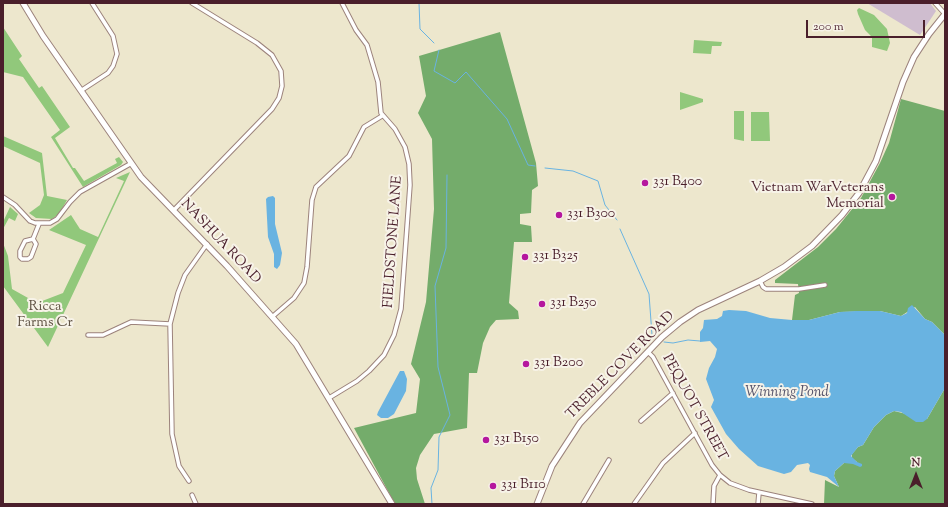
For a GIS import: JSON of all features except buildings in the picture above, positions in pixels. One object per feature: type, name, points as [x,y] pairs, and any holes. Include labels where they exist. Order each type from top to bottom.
[{"type":"main road","name":"NASHUA ROAD","points":[[23,3],[43,36],[82,90],[130,164],[141,178],[207,244],[296,344],[392,504]]},
{"type":"main road","name":"TREBLE COVE ROAD","points":[[537,504],[548,474],[574,430],[590,411],[673,327],[692,314],[760,281],[784,267],[812,246],[833,226],[858,193],[882,148],[912,61],[925,39],[945,14]]},
{"type":"street","points":[[82,90],[108,73],[113,66],[117,54],[113,36],[92,3]]},
{"type":"street","points":[[174,210],[272,109],[279,98],[282,86],[280,68],[272,55],[257,43],[192,3]]},
{"type":"street","points":[[272,317],[280,312],[294,298],[304,283],[307,267],[312,200],[316,187],[349,156],[364,127],[382,116],[378,82],[367,45],[356,30],[342,3]]},
{"type":"street","points":[[935,3],[945,14]]},
{"type":"street","name":"FIELDSTONE LANE","points":[[329,398],[357,381],[374,366],[392,342],[400,316],[410,173],[404,144],[395,129],[382,116]]},
{"type":"street","points":[[4,199],[15,205],[30,221],[39,224],[50,223],[57,219],[80,192],[130,164]]},
{"type":"street","points":[[33,239],[39,224]]},
{"type":"street","points":[[26,239],[33,239],[36,244],[31,257],[26,260],[22,259],[19,255],[26,239]]},
{"type":"street","points":[[189,481],[179,466],[172,434],[170,324],[178,293],[185,275],[207,244]]},
{"type":"street","points":[[760,281],[766,289],[799,289],[826,284]]},
{"type":"street","points":[[88,335],[103,335],[131,322],[170,324]]},
{"type":"street","name":"PEQUOT STREET","points":[[648,352],[654,357],[712,465],[720,475],[734,484],[759,493],[801,503],[812,504]]},
{"type":"street","points":[[641,421],[673,393]]},
{"type":"street","points":[[634,504],[663,463],[695,433]]},
{"type":"street","points":[[583,504],[609,460]]},
{"type":"street","points":[[713,504],[714,486],[720,475]]},
{"type":"street","points":[[758,504],[759,493]]},
{"type":"street","points":[[192,495],[196,504]]},
{"type":"shaded area","points":[[867,3],[930,3],[936,11],[920,35]]},
{"type":"green space","points":[[859,8],[874,15],[887,29],[890,43],[887,51],[872,47],[872,37],[865,30],[858,14],[857,10]]},
{"type":"green space","points":[[3,27],[22,56],[19,59],[39,88],[42,86],[70,127],[55,138],[73,168],[75,168],[84,181],[117,163],[115,159],[119,157],[123,162],[121,165],[83,187],[51,137],[60,130],[23,77],[3,72]]},
{"type":"green space","points":[[500,32],[536,163],[538,186],[532,190],[531,213],[520,214],[520,224],[531,226],[532,242],[514,242],[509,303],[518,311],[519,319],[496,320],[490,327],[483,343],[477,373],[469,373],[467,428],[434,434],[420,455],[416,468],[417,479],[425,504],[395,504],[354,428],[416,413],[420,379],[411,364],[426,302],[434,209],[432,139],[418,113],[426,96],[419,56]]},
{"type":"green space","points":[[694,40],[722,42],[721,46],[712,46],[711,54],[693,53]]},
{"type":"green space","points":[[680,92],[703,99],[703,102],[680,110]]},
{"type":"green space","points":[[901,99],[945,111],[945,335],[932,322],[925,319],[915,307],[901,316],[880,311],[840,312],[809,320],[792,320],[795,295],[799,293],[798,284],[775,283],[775,280],[818,247],[836,229],[861,198],[889,143]]},
{"type":"green space","points":[[734,111],[744,111],[744,141],[734,139]]},
{"type":"green space","points":[[751,112],[769,112],[770,141],[751,141]]},
{"type":"green space","points":[[3,136],[42,153],[47,196],[67,200],[59,214],[52,219],[36,218],[29,213],[40,205],[44,195],[40,163],[3,146]]},
{"type":"green space","name":"Ricca Farms Cr","points":[[130,172],[48,347],[3,286],[3,243],[8,256],[12,289],[37,303],[63,293],[86,245],[49,230],[71,215],[80,229],[98,237],[124,181],[116,178]]},
{"type":"green space","points":[[10,207],[18,214],[15,221],[9,218],[3,229],[3,222]]},
{"type":"green space","points":[[945,388],[945,504],[824,504],[825,480],[839,487],[834,476],[835,471],[844,463],[857,462],[852,458],[852,454],[858,447],[863,445],[874,427],[886,415],[894,411],[927,419]]},
{"type":"water","points":[[273,196],[275,198],[275,224],[282,253],[280,265],[277,269],[274,267],[274,254],[268,237],[266,199]]},
{"type":"water","name":"Winning Pond","points":[[912,305],[925,319],[932,322],[945,335],[945,388],[927,419],[923,422],[916,422],[901,412],[894,411],[886,415],[874,427],[863,445],[858,447],[851,456],[857,462],[862,464],[862,466],[860,467],[853,464],[844,463],[835,471],[834,476],[839,487],[827,477],[810,472],[810,465],[808,463],[797,465],[791,472],[784,474],[758,466],[739,449],[726,434],[711,407],[714,400],[706,379],[717,349],[710,341],[700,342],[700,332],[703,328],[704,320],[717,319],[722,316],[723,311],[729,310],[746,311],[770,318],[792,320],[809,320],[840,312],[856,311],[880,311],[901,316],[907,313],[908,308]]},
{"type":"water","points":[[400,371],[404,371],[407,379],[406,391],[394,414],[388,418],[381,418],[377,415],[378,412]]},
{"type":"waterway","points":[[419,3],[420,29],[434,43]]},
{"type":"waterway","points":[[439,50],[434,71],[455,83],[466,72],[507,119],[528,165],[535,166]]},
{"type":"waterway","points":[[545,168],[573,171],[598,181],[605,205],[617,220]]},
{"type":"waterway","points":[[432,504],[431,488],[438,470],[439,437],[450,415],[438,367],[435,286],[446,248],[447,175]]},
{"type":"waterway","points":[[620,229],[649,294],[652,335],[655,338]]},
{"type":"waterway","points":[[664,342],[673,343],[688,340],[700,341]]},
{"type":"place","name":"331 B400","points":[[645,183]]},
{"type":"place","name":"Vietnam WarVeterans Memorial","points":[[892,197]]},
{"type":"place","name":"331 B300","points":[[559,215]]},
{"type":"place","name":"331 B325","points":[[525,257]]},
{"type":"place","name":"331 B250","points":[[542,304]]},
{"type":"place","name":"331 B200","points":[[526,364]]},
{"type":"place","name":"331 B150","points":[[486,440]]},
{"type":"place","name":"331 B110","points":[[493,486]]}]
